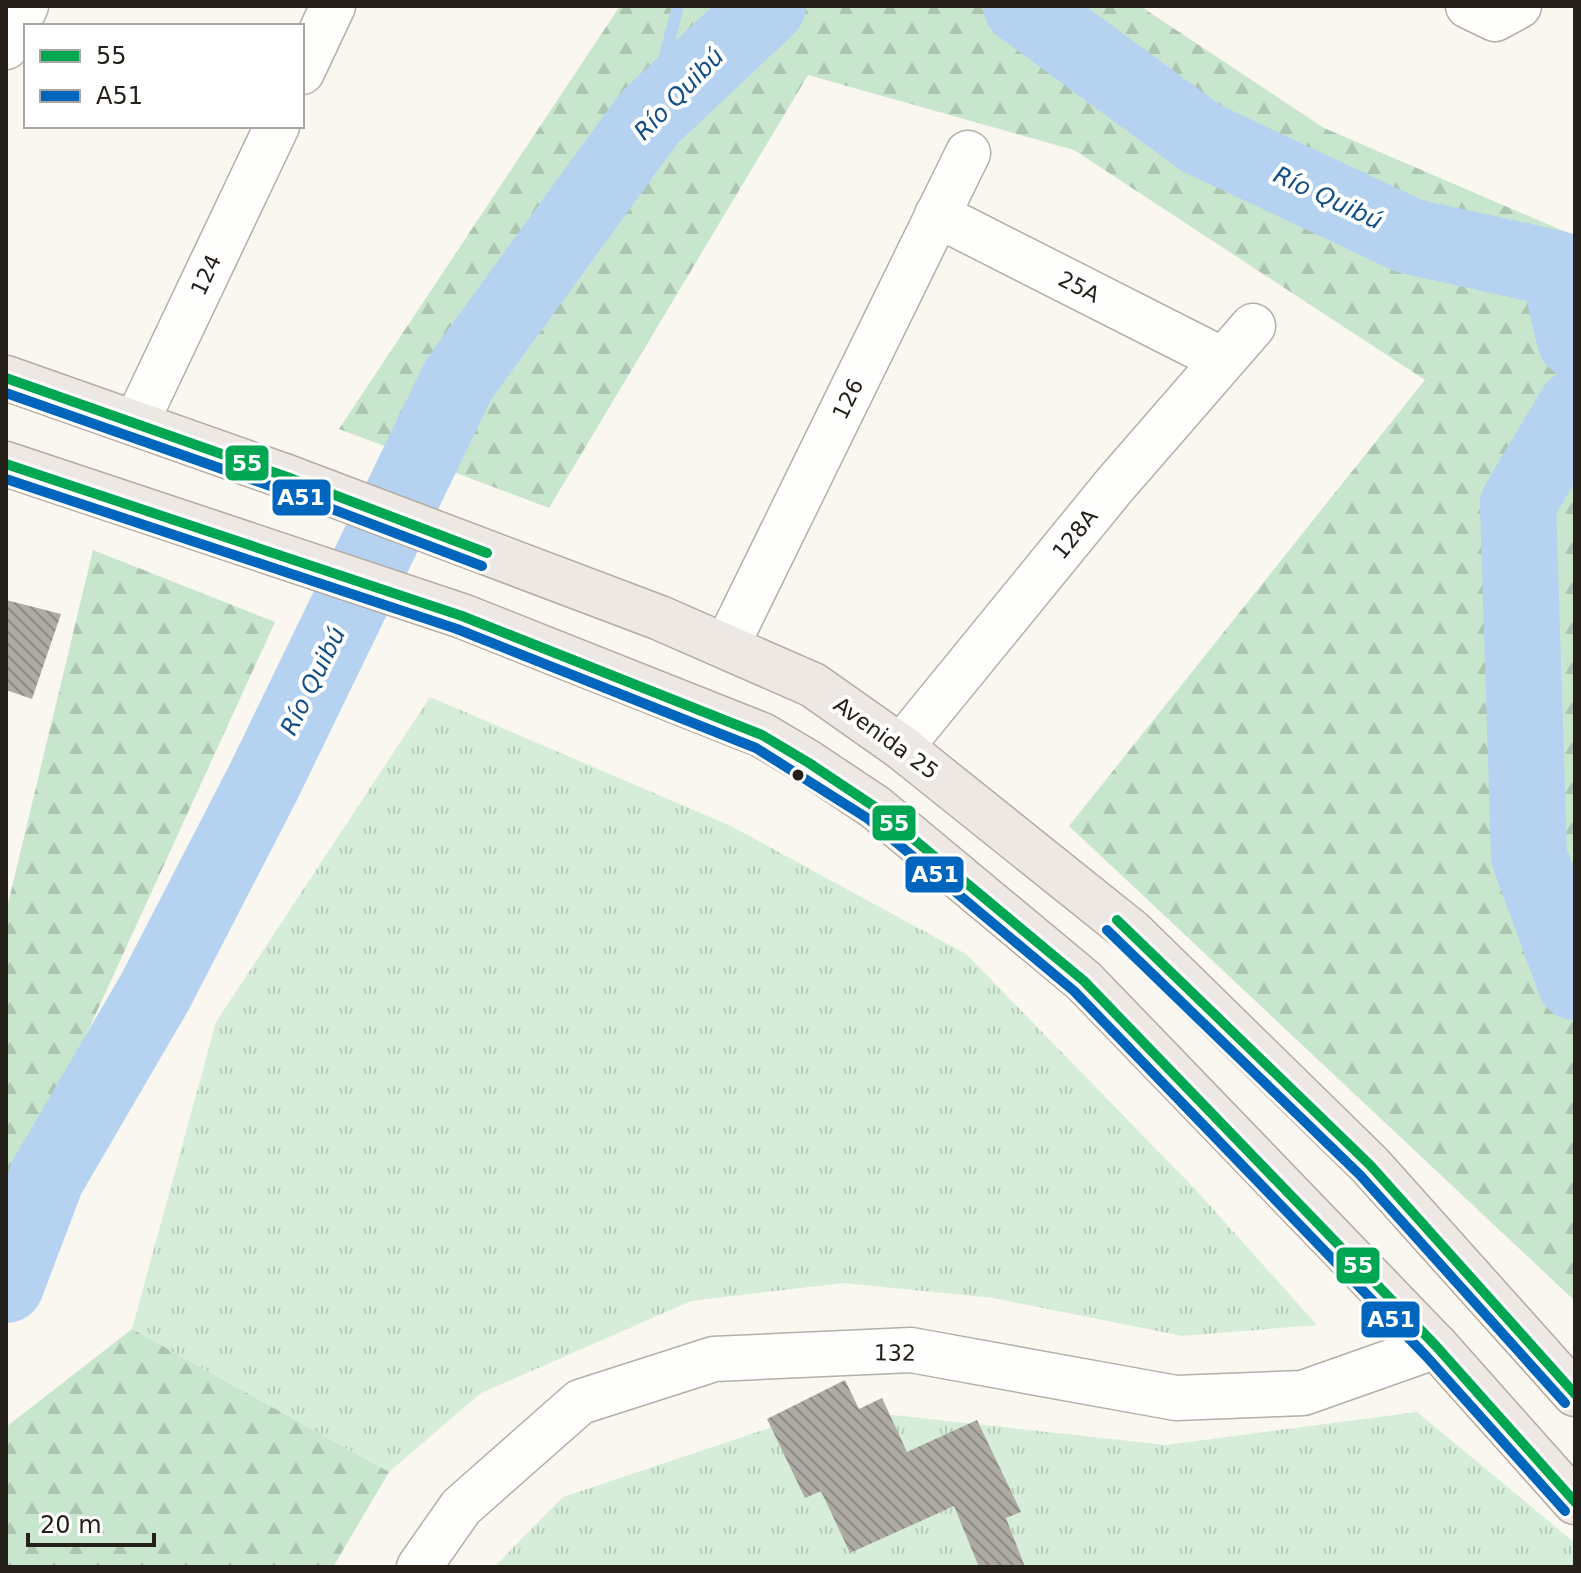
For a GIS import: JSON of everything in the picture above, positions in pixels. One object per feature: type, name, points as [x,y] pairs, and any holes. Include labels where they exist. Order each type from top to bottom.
[{"type":"main road","name":"Avenida 25","points":[[6,378],[287,477],[490,554],[727,645],[813,685],[901,747],[1132,932],[1370,1165],[1575,1394]]},
{"type":"main road","points":[[6,464],[462,616],[762,735],[875,807],[1084,981],[1436,1346],[1575,1502]]},
{"type":"street","points":[[6,47],[26,6]]},
{"type":"street","points":[[304,68],[333,6]]},
{"type":"street","points":[[1468,6],[1495,19],[1518,7]]},
{"type":"street","name":"124","points":[[136,423],[276,128]]},
{"type":"street","name":"126","points":[[727,645],[968,153]]},
{"type":"street","name":"25A","points":[[937,215],[1221,359]]},
{"type":"street","name":"128A","points":[[901,747],[1221,359],[1253,326]]},
{"type":"street","name":"132","points":[[419,1567],[461,1507],[580,1402],[714,1359],[911,1350],[1176,1398],[1303,1393],[1436,1346]]},
{"type":"green space","points":[[620,6],[1140,6],[1324,128],[1575,236],[1575,1301],[1069,826],[1425,380],[1074,150],[808,75],[549,508],[339,429]]},
{"type":"green space","points":[[93,550],[275,622],[6,1210],[6,912]]},
{"type":"green space","points":[[430,697],[731,826],[966,954],[1195,1189],[1317,1325],[1182,1336],[993,1298],[843,1283],[691,1301],[481,1393],[389,1472],[132,1329],[216,1022]]},
{"type":"green space","points":[[132,1329],[389,1472],[333,1567],[6,1567],[6,1427]]},
{"type":"green space","points":[[829,1408],[1166,1445],[1417,1412],[1575,1543],[1575,1567],[494,1567],[563,1497]]},
{"type":"building","points":[[6,600],[61,614],[32,699],[6,690]]},
{"type":"building","points":[[845,1380],[859,1409],[882,1398],[907,1452],[977,1420],[1021,1512],[1006,1518],[1025,1567],[979,1567],[954,1506],[850,1553],[821,1491],[805,1498],[767,1419]]},
{"type":"waterway","points":[[649,118],[678,6]]},
{"type":"waterway","name":"Río Quibú","points":[[6,1285],[47,1177],[155,992],[264,781],[459,379],[649,118],[768,6]]},
{"type":"waterway","name":"Río Quibú","points":[[1021,6],[1201,138],[1409,236],[1558,269],[1575,340]]},
{"type":"waterway","name":"Río Quibú","points":[[1575,408],[1518,504],[1529,856],[1575,982]]},
{"type":"transit line","name":"55","points":[[6,378],[287,477],[487,553]]},
{"type":"transit line","name":"A51","points":[[6,393],[282,490],[482,566]]},
{"type":"transit line","name":"55","points":[[6,464],[462,616],[762,735],[809,763],[875,807],[1084,981],[1436,1346],[1575,1502]]},
{"type":"transit line","name":"A51","points":[[6,479],[457,629],[756,748],[867,818],[1074,991],[1426,1356],[1565,1511]]},
{"type":"transit line","name":"55","points":[[1117,920],[1370,1165],[1575,1394]]},
{"type":"transit line","name":"A51","points":[[1107,930],[1360,1175],[1565,1403]]}]
